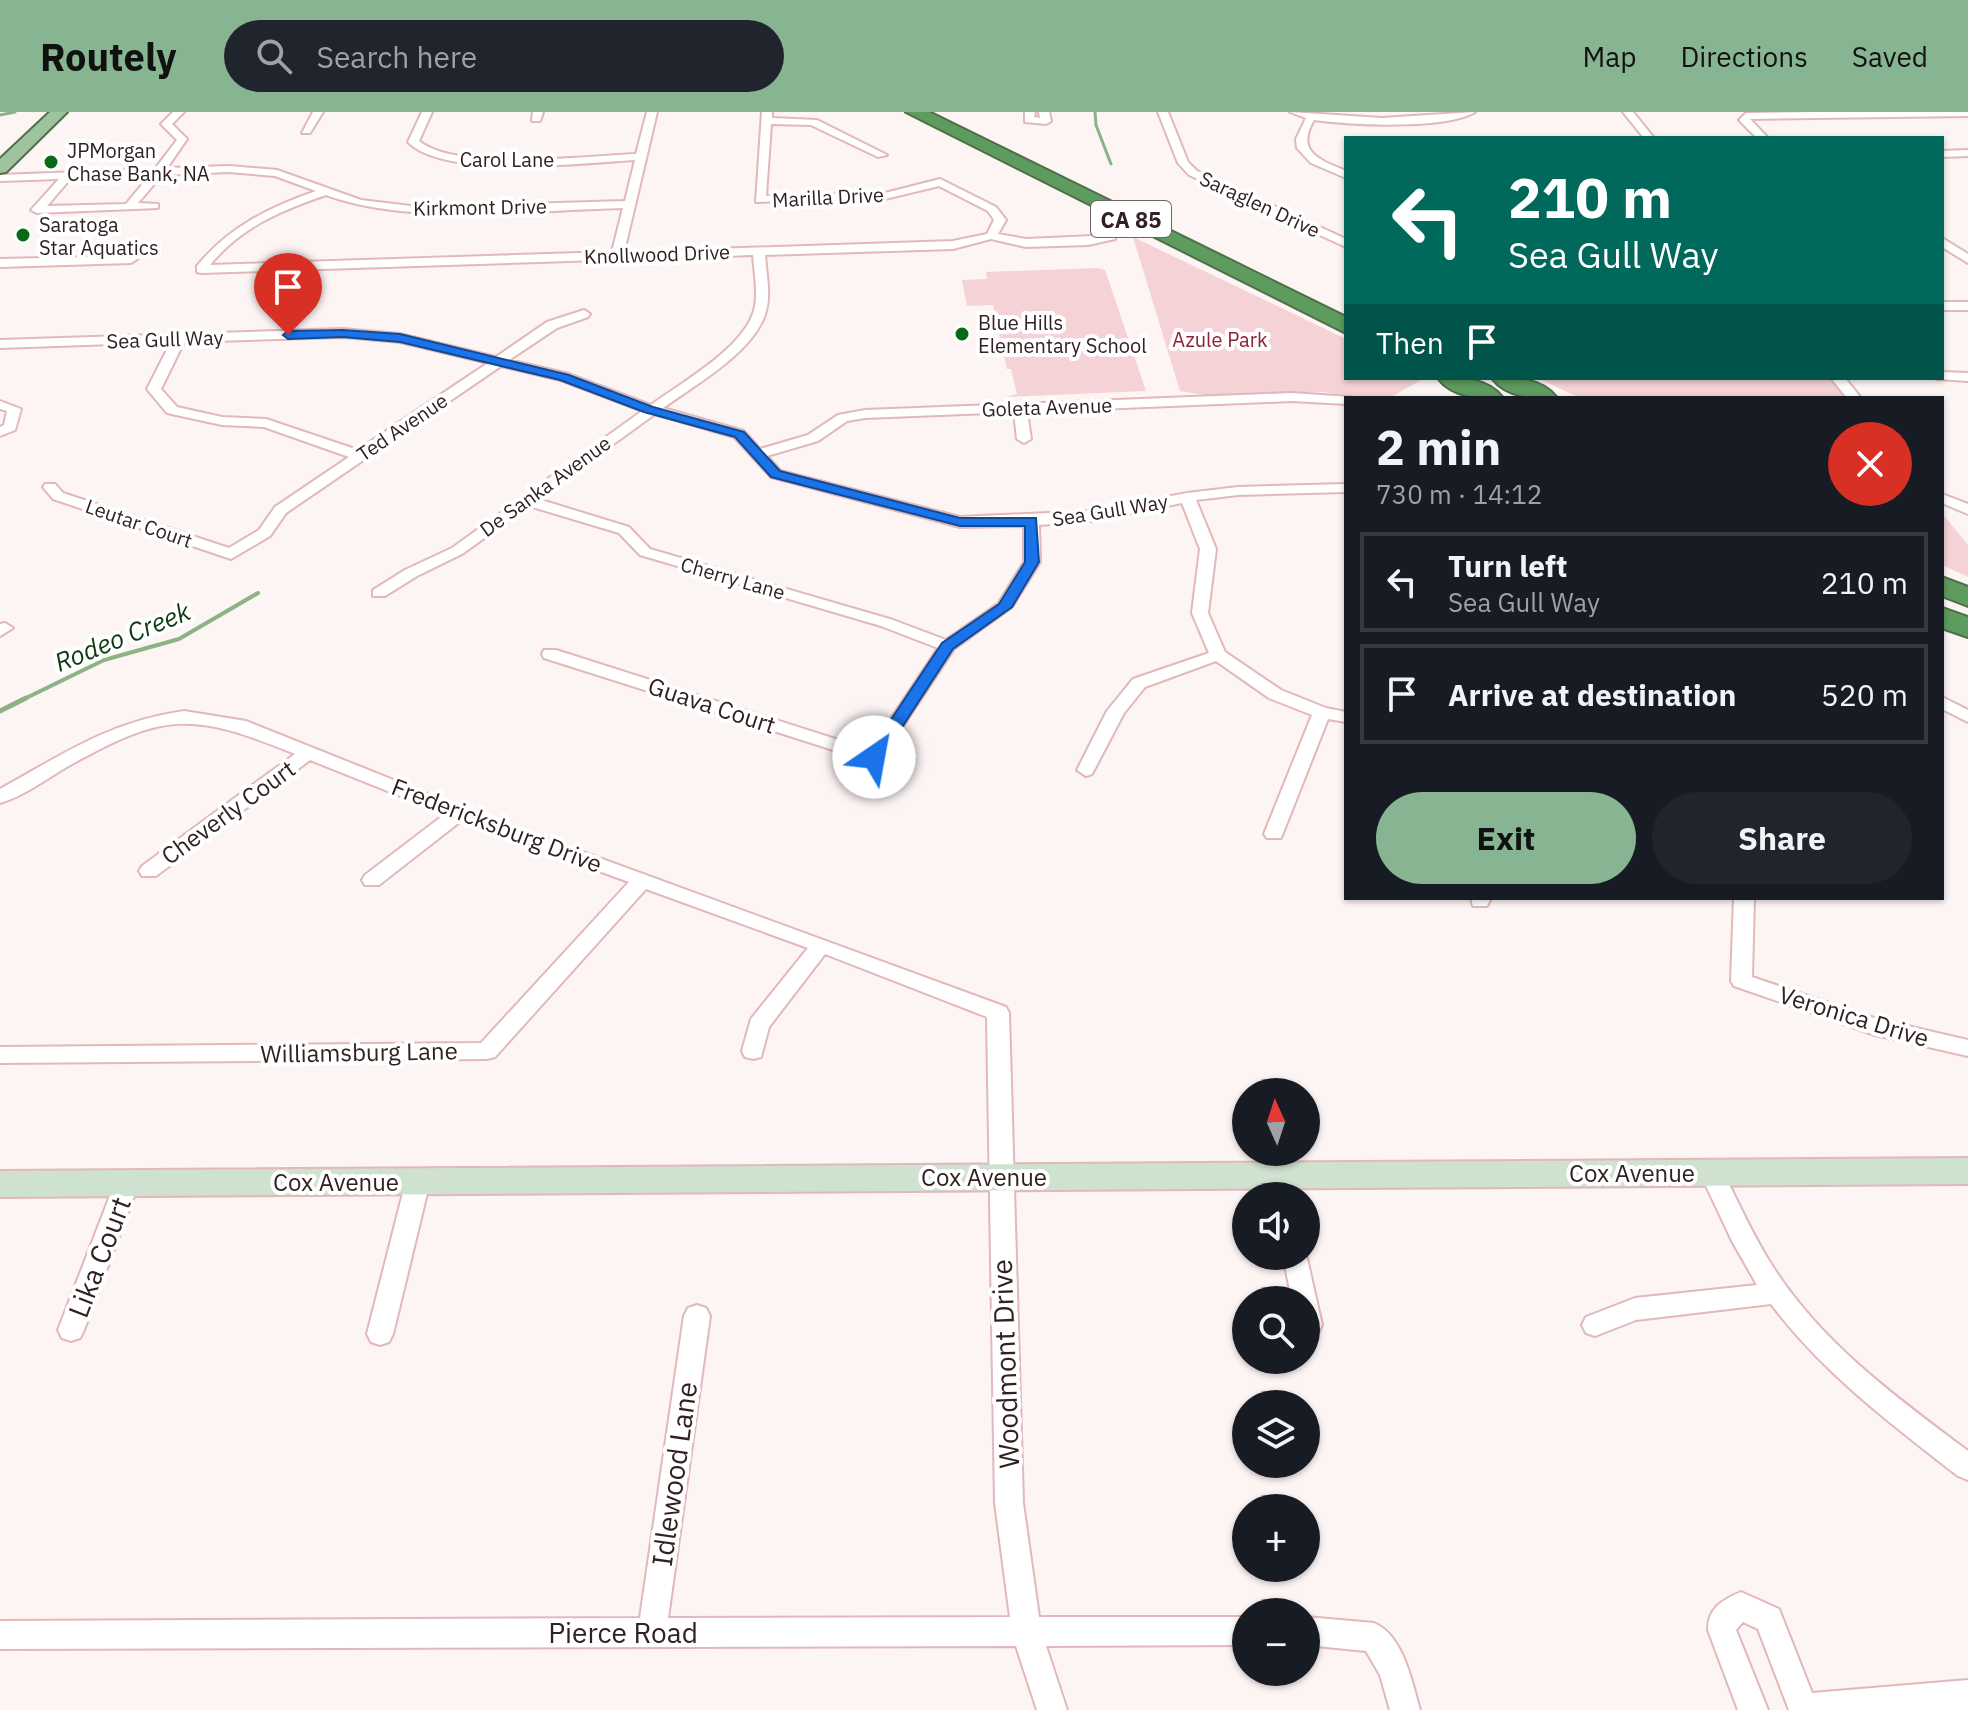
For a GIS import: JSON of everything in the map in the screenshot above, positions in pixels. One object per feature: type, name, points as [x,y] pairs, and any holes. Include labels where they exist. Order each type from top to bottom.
[{"type":"highway","name":"CA 85","points":[[915,112],[1344,325]]},
{"type":"highway","name":"CA 85","points":[[955,112],[1220,241]]},
{"type":"highway","points":[[1454,380],[1487,396]]},
{"type":"highway","points":[[1508,380],[1541,396]]},
{"type":"highway","points":[[1944,587],[1968,597]]},
{"type":"highway","points":[[1944,618],[1968,628]]},
{"type":"main road","points":[[0,152],[42,112]]},
{"type":"main road","points":[[0,168],[59,112]]},
{"type":"main road","name":"Cox Avenue","points":[[0,1184],[1968,1171]]},
{"type":"street","points":[[129,207],[180,146],[182,139],[166,124],[179,112]]},
{"type":"street","points":[[306,131],[318,112]]},
{"type":"street","name":"Carol Lane","points":[[427,112],[413,142],[416,148],[430,156],[483,162],[641,157]]},
{"type":"street","points":[[617,256],[652,112]]},
{"type":"street","points":[[1030,112],[1029,120],[1036,122],[1046,121],[1044,112]]},
{"type":"street","name":"Saraglen Drive","points":[[1163,112],[1183,163],[1193,173],[1344,242]]},
{"type":"street","points":[[1295,112],[1311,117],[1425,119],[1470,112]]},
{"type":"street","points":[[1628,112],[1647,136]]},
{"type":"street","points":[[1761,136],[1744,120],[1746,116],[1968,113]]},
{"type":"street","points":[[767,117],[813,122],[882,155]]},
{"type":"street","name":"Marilla Drive","points":[[767,117],[760,200],[885,196],[940,182],[992,209],[1000,220],[991,236]]},
{"type":"street","points":[[1311,117],[1299,137],[1307,154],[1344,174]]},
{"type":"street","points":[[1944,154],[1968,153]]},
{"type":"street","points":[[1317,162],[1344,162]]},
{"type":"street","name":"Kirkmont Drive","points":[[0,178],[229,169],[277,173],[359,203],[419,210],[629,204]]},
{"type":"street","points":[[67,177],[37,210],[154,206]]},
{"type":"street","name":"Knollwood Drive","points":[[324,192],[286,205],[245,225],[220,244],[201,269],[953,245],[991,236],[1026,243],[1111,237]]},
{"type":"street","points":[[1944,245],[1968,246]]},
{"type":"street","points":[[1944,245],[1968,259]]},
{"type":"street","name":"De Sanka Avenue","points":[[379,593],[411,573],[457,551],[649,409],[728,355],[755,327],[764,298],[759,251]]},
{"type":"street","points":[[0,263],[131,259]]},
{"type":"street","points":[[1944,306],[1968,306]]},
{"type":"street","name":"Ted Avenue","points":[[231,554],[265,533],[280,510],[498,361],[552,325],[584,314]]},
{"type":"street","name":"Sea Gull Way","points":[[0,344],[343,333],[400,338],[564,377],[649,409],[739,434],[776,474],[934,516],[976,523],[1092,516],[1187,497],[1238,491],[1344,488]]},
{"type":"street","points":[[180,338],[154,389],[172,410],[222,421],[266,423],[360,456]]},
{"type":"street","points":[[1944,376],[1968,377]]},
{"type":"street","points":[[1840,380],[1852,396]]},
{"type":"street","name":"Goleta Avenue","points":[[757,454],[813,438],[843,418],[865,414],[1301,397],[1344,400]]},
{"type":"street","points":[[0,405],[14,409],[10,427],[0,432]]},
{"type":"street","points":[[1020,408],[1024,439]]},
{"type":"street","name":"Leutar Court","points":[[50,487],[58,496],[231,554]]},
{"type":"street","points":[[1187,497],[1208,549],[1200,613],[1218,655],[1275,694],[1322,713],[1344,717]]},
{"type":"street","points":[[1944,499],[1968,509]]},
{"type":"street","name":"Cherry Lane","points":[[524,500],[624,530],[645,552],[887,623],[948,646]]},
{"type":"street","points":[[948,646],[1004,607],[1032,562],[1031,521]]},
{"type":"street","name":"Guava Court","points":[[550,654],[874,757],[948,646]]},
{"type":"street","points":[[1086,770],[1116,711],[1139,683],[1218,655]]},
{"type":"street","points":[[1944,703],[1968,717]]},
{"type":"street","points":[[1274,834],[1322,713]]},
{"type":"street","name":"Fredericksburg Drive","points":[[0,797],[108,736],[146,722],[184,716],[240,725],[459,813],[998,1013]]},
{"type":"street","name":"Cheverly Court","points":[[149,871],[308,753]]},
{"type":"street","points":[[372,880],[459,813]]},
{"type":"street","name":"Williamsburg Lane","points":[[0,1055],[487,1051],[643,880]]},
{"type":"street","name":"Veronica Drive","points":[[1744,900],[1741,981],[1875,1027],[1968,1048]]},
{"type":"street","points":[[753,1051],[759,1025],[821,945]]},
{"type":"street","name":"Woodmont Drive","points":[[998,1013],[1009,1503],[1026,1631],[1052,1710]]},
{"type":"street","points":[[1712,1173],[1748,1250],[1776,1293],[1836,1360],[1882,1401],[1968,1467]]},
{"type":"street","points":[[380,1334],[418,1181]]},
{"type":"street","name":"Lika Court","points":[[71,1330],[127,1183]]},
{"type":"street","points":[[1595,1325],[1635,1309],[1776,1293]]},
{"type":"street","name":"Idlewood Lane","points":[[652,1632],[697,1316]]},
{"type":"street","points":[[1753,1710],[1722,1630],[1722,1619],[1741,1606],[1769,1619],[1804,1709],[1968,1695]]},
{"type":"street","name":"Pierce Road","points":[[0,1635],[1232,1631]]},
{"type":"street","points":[[1320,1632],[1374,1637],[1393,1669],[1405,1710]]},
{"type":"green space","name":"Azule Park","points":[[1133,237],[1344,338],[1344,380],[1421,380],[1393,396],[1348,396],[1323,392],[1205,395],[1180,391]]},
{"type":"green space","points":[[1105,270],[1146,391],[1006,397],[1017,394],[1011,369],[1007,369],[993,305],[967,306],[962,280],[987,279],[986,272]]},
{"type":"green space","points":[[1542,380],[1835,380],[1847,396],[1576,396]]},
{"type":"green space","points":[[1944,515],[1968,545],[1968,577],[1944,566]]},
{"type":"waterway","points":[[0,115],[15,112]]},
{"type":"waterway","name":"Rodeo Creek","points":[[1095,112],[1096,125],[1111,164]]},
{"type":"waterway","name":"Rodeo Creek","points":[[22,700],[104,660],[179,639],[258,593]]},
{"type":"waterway","name":"Rodeo Creek","points":[[22,700],[26,698]]},
{"type":"waterway","name":"Rodeo Creek","points":[[0,711],[22,700]]},
{"type":"place","name":"JPMorgan Chase Bank, NA","points":[[51,162]]},
{"type":"place","name":"Saratoga Star Aquatics","points":[[23,235]]},
{"type":"place","name":"Blue Hills Elementary School","points":[[962,334]]},
{"type":"route","points":[[288,335],[343,333],[400,338],[564,377],[664,414],[739,434],[765,466],[776,474],[960,522],[1031,521],[1032,562],[1004,607],[948,646],[874,757]]}]
